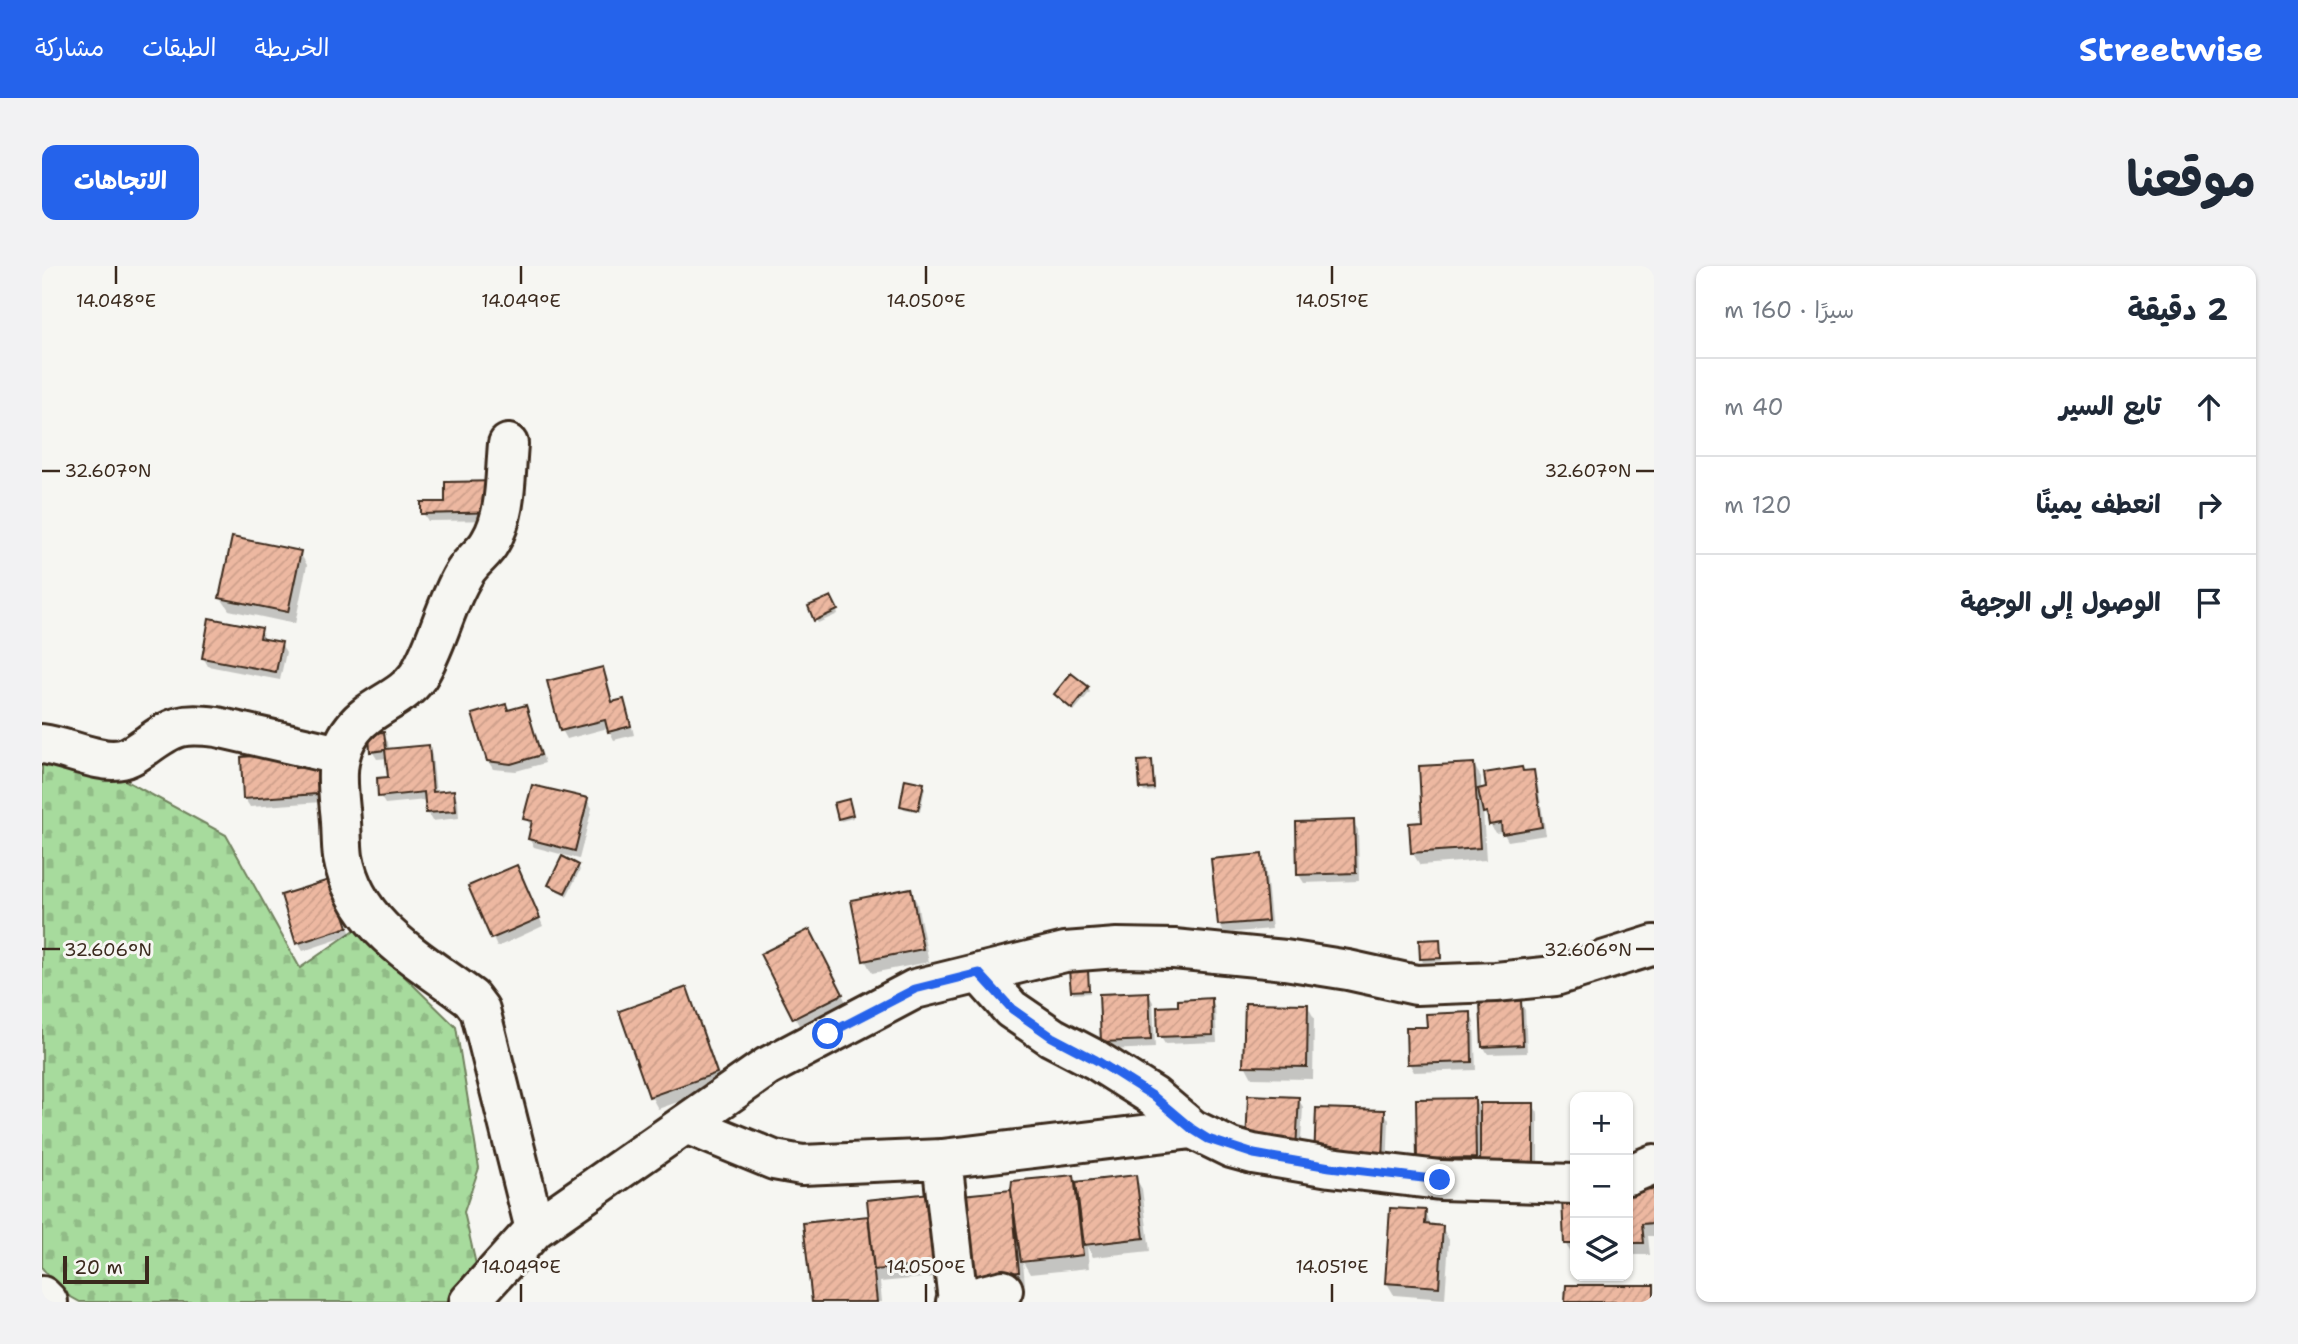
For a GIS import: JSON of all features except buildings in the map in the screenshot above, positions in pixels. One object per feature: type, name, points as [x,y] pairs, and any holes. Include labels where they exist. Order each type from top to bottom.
[{"type":"street","points":[[508,444],[498,524],[491,541],[461,577],[429,656],[407,688],[372,711],[352,729],[340,755],[338,792],[343,856],[347,871],[369,918],[392,939],[471,998],[480,1010],[535,1229]]},
{"type":"street","points":[[42,744],[60,746],[104,760],[119,760],[130,757],[170,729],[199,725],[340,755]]},
{"type":"street","points":[[471,1301],[535,1229],[767,1067],[915,989],[1065,952],[1117,947],[1174,949],[1285,960],[1416,985],[1496,982],[1555,976],[1654,945]]},
{"type":"street","points":[[979,973],[1012,1009],[1052,1037],[1096,1060],[1153,1096],[1192,1129],[1218,1143],[1254,1154],[1330,1167],[1440,1180],[1570,1184]]},
{"type":"street","points":[[686,1124],[774,1160],[802,1165],[942,1159],[1192,1129]]},
{"type":"street","points":[[942,1159],[957,1302],[1003,1290]]},
{"type":"street","points":[[1633,1173],[1654,1164]]},
{"type":"street","points":[[42,1296],[48,1302]]},
{"type":"green space","points":[[42,759],[97,765],[226,835],[300,968],[356,929],[456,1027],[479,1168],[464,1212],[480,1282],[463,1302],[80,1302],[62,1292],[42,1268]]},
{"type":"route","points":[[828,1034],[915,989],[979,973],[1012,1009],[1052,1037],[1096,1060],[1153,1096],[1208,1139],[1254,1154],[1330,1167],[1440,1180]]}]
